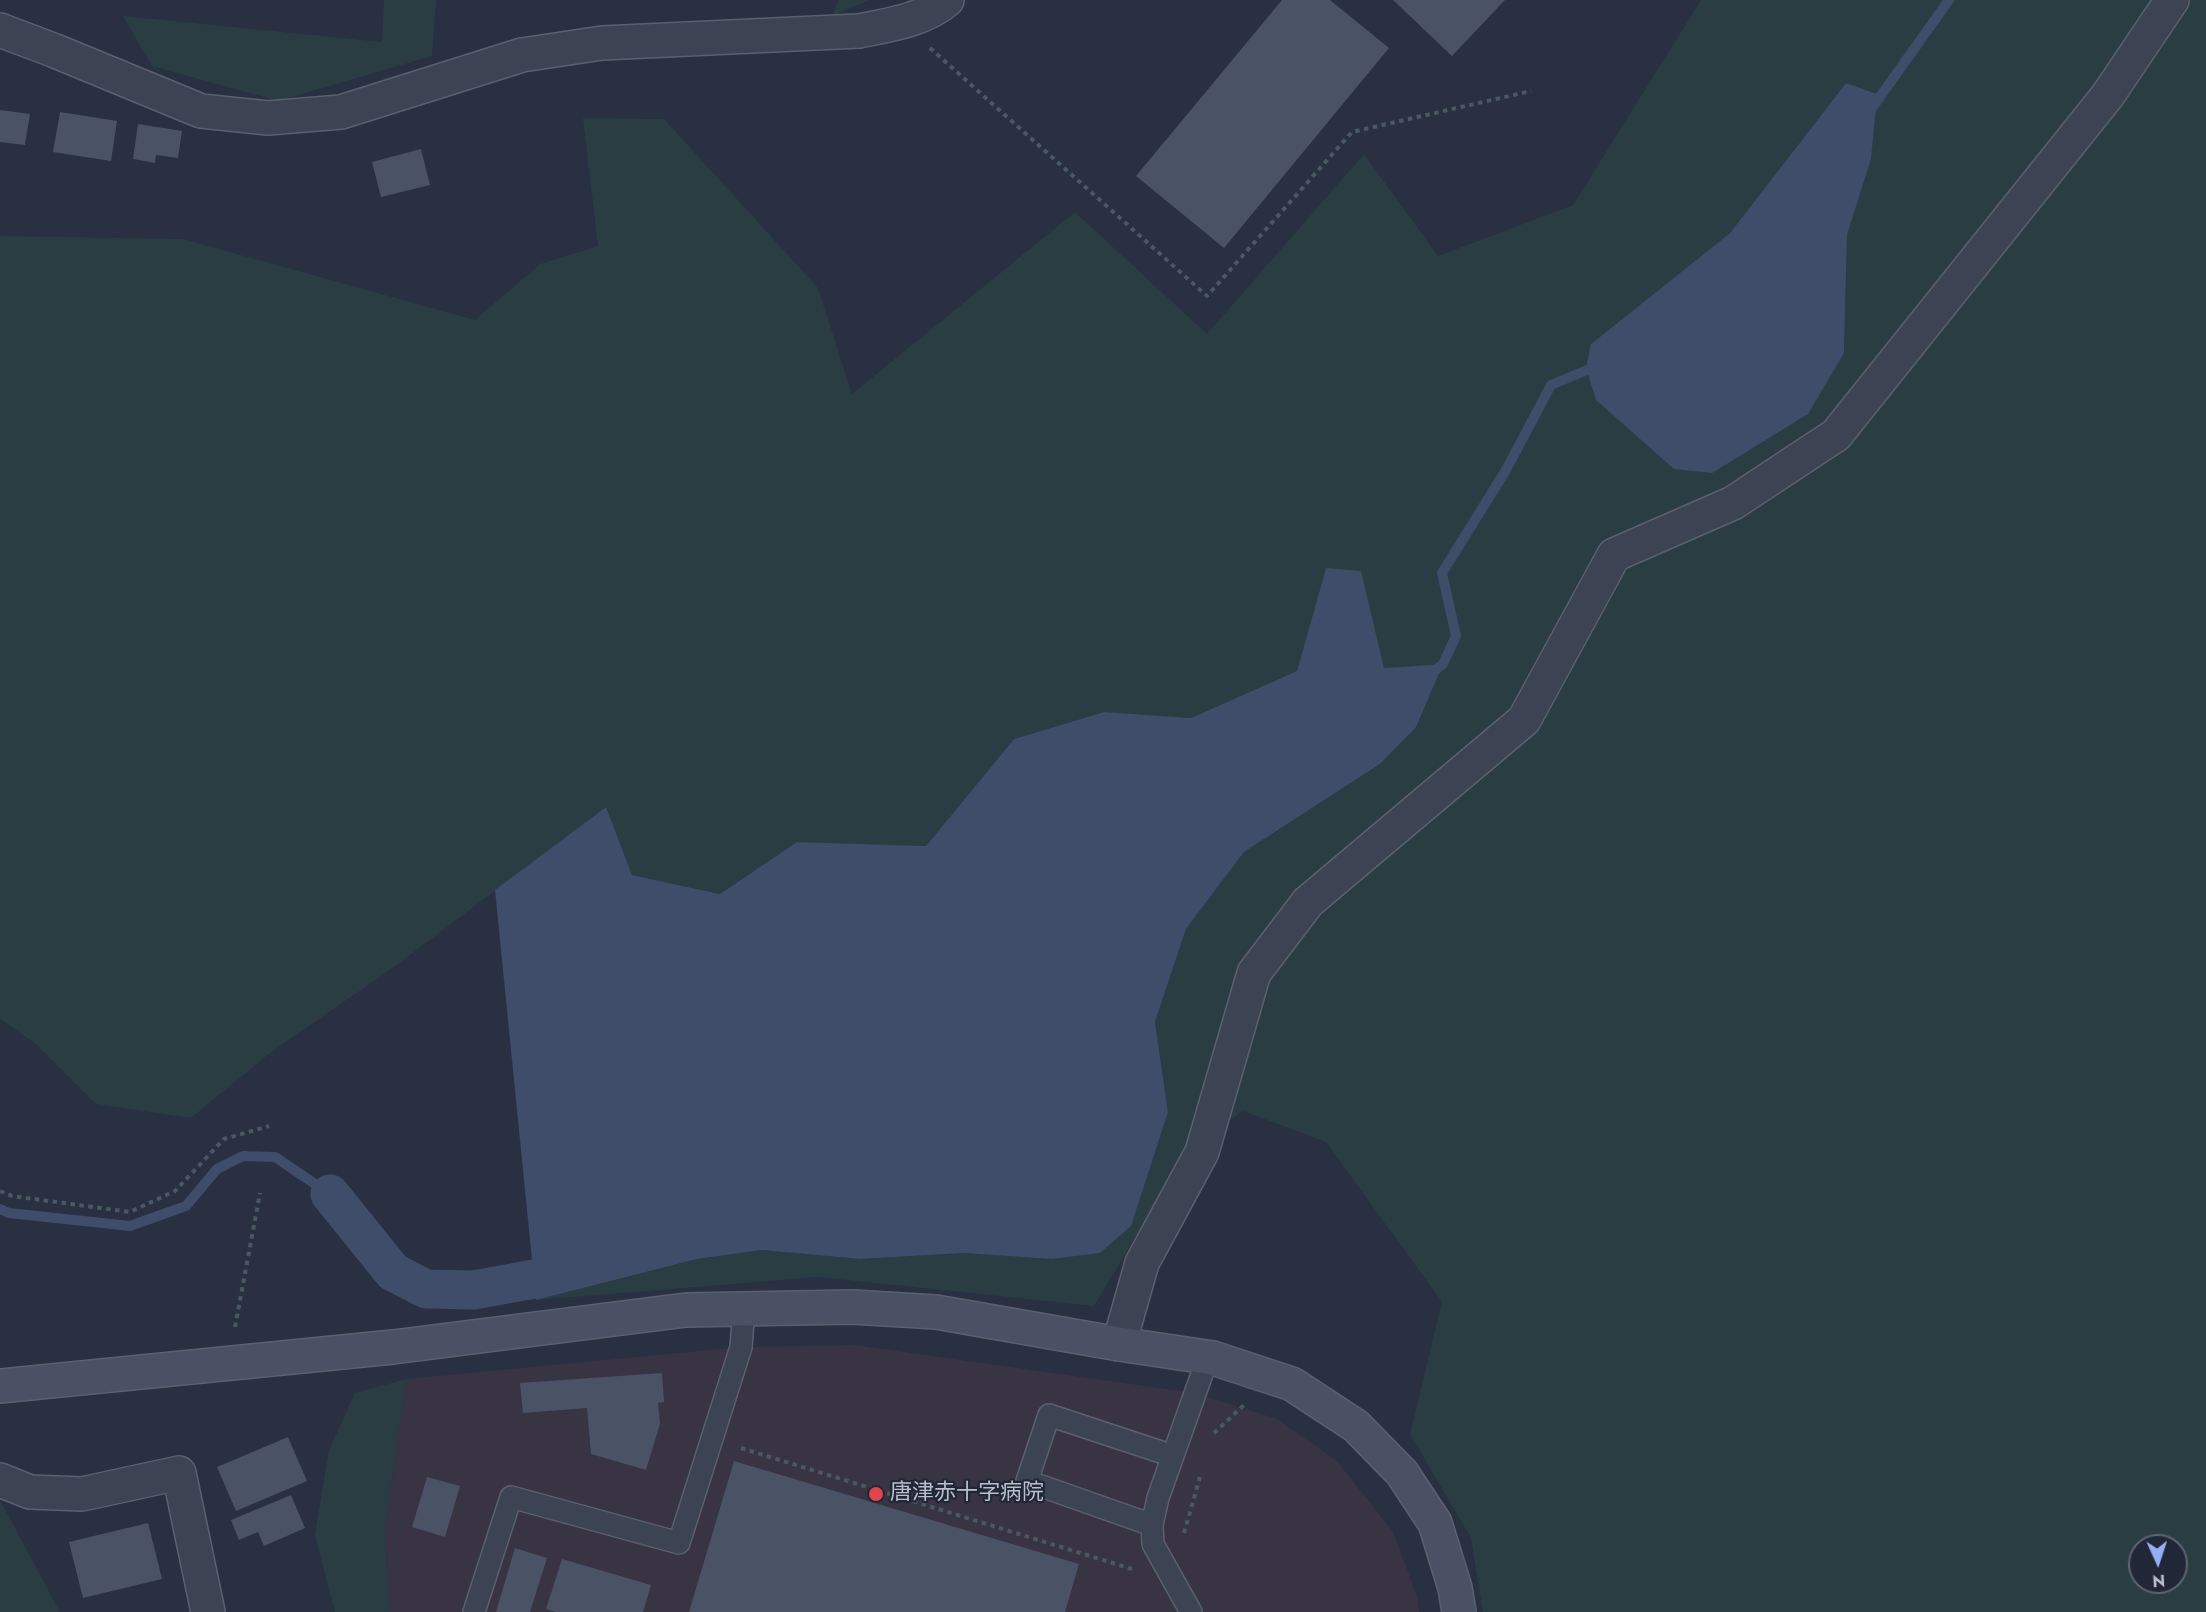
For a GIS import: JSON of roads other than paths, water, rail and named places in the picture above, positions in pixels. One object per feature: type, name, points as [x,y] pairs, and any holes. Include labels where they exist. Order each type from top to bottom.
[{"type":"street","points":[[0,30],[201,111],[268,118],[341,112],[522,55],[602,43],[859,31],[901,22],[939,7],[947,0]]},
{"type":"street","points":[[1119,1344],[1142,1263],[1202,1152],[1254,973],[1308,902],[1524,720],[1614,555],[1733,503],[1836,435],[2108,95],[2172,0]]},
{"type":"street","points":[[0,1386],[393,1347],[686,1310],[852,1307],[936,1312],[1208,1357],[1292,1384],[1356,1426],[1402,1473],[1435,1523],[1455,1588],[1459,1612]]},
{"type":"street","points":[[0,1480],[30,1492],[82,1494],[179,1473],[208,1612]]},
{"type":"lane","points":[[474,1612],[511,1497],[679,1543],[741,1347],[744,1309]]},
{"type":"lane","points":[[1191,1612],[1154,1544],[1152,1525],[1158,1498],[1208,1357]]},
{"type":"lane","points":[[1152,1525],[1027,1481],[1048,1415],[1173,1456]]},
{"type":"water","points":[[1846,83],[1877,94],[1871,159],[1847,235],[1844,353],[1808,414],[1712,473],[1674,469],[1596,400],[1586,368],[1591,344],[1730,233]]},
{"type":"water","points":[[1326,568],[1361,571],[1384,668],[1443,664],[1416,727],[1380,764],[1244,852],[1186,929],[1155,1022],[1168,1112],[1131,1226],[1100,1253],[1051,1259],[964,1253],[860,1259],[762,1250],[697,1259],[536,1300],[495,890],[606,807],[632,875],[720,894],[797,842],[926,846],[1014,739],[1104,712],[1191,718],[1297,671]]},
{"type":"waterway","points":[[1867,115],[1949,0]]},
{"type":"waterway","points":[[1433,672],[1443,664],[1456,636],[1442,573],[1506,470],[1551,385],[1599,365]]},
{"type":"waterway","points":[[0,1209],[9,1213],[130,1226],[186,1206],[217,1169],[243,1156],[275,1157],[330,1194]]},
{"type":"waterway","points":[[330,1194],[393,1272],[426,1289],[474,1290],[534,1279]]},
{"type":"place","name":"唐津赤十字病院","points":[[876,1494]]}]
